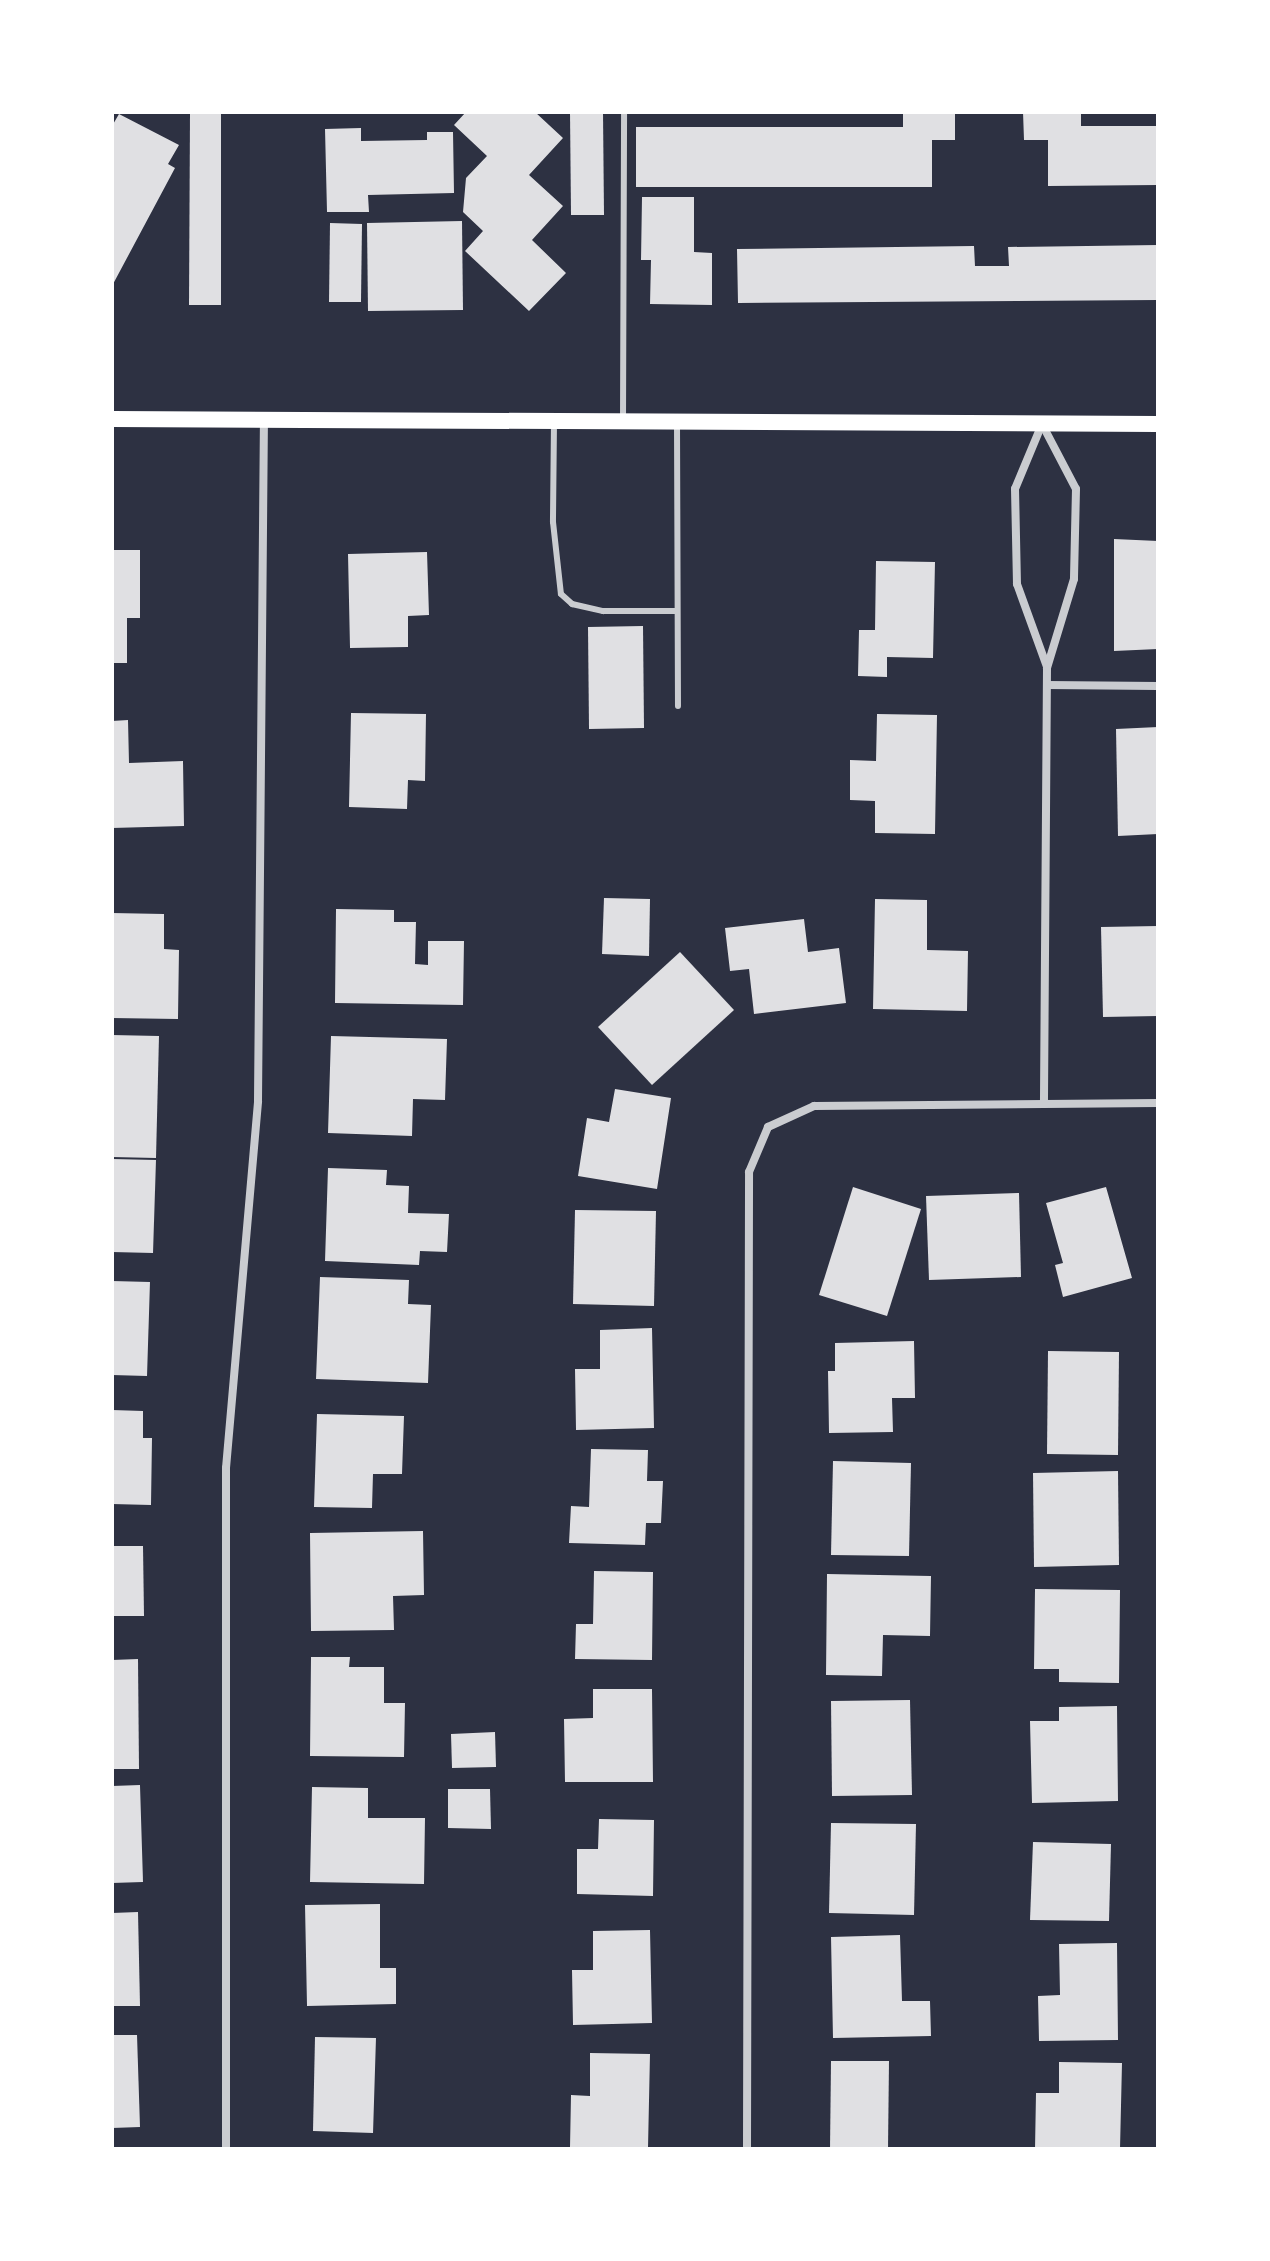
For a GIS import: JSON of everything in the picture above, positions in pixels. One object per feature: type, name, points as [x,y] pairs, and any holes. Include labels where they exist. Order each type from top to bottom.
[{"type":"main road","points":[[112,419],[1158,424]]},
{"type":"street","points":[[226,2149],[226,1468],[258,1101],[264,420]]},
{"type":"street","points":[[1042,424],[1015,489],[1016,568],[1017,584],[1047,668]]},
{"type":"street","points":[[1042,424],[1076,489],[1074,579],[1047,668],[1044,1104]]},
{"type":"street","points":[[1047,685],[1158,686]]},
{"type":"street","points":[[747,2149],[749,1172],[768,1127],[814,1106],[1158,1103]]},
{"type":"lane","points":[[623,422],[624,112]]},
{"type":"lane","points":[[554,422],[553,522],[561,594],[572,604],[603,611],[677,611]]},
{"type":"lane","points":[[677,422],[678,706]]},
{"type":"building","points":[[190,112],[221,112],[221,305],[189,305]]},
{"type":"building","points":[[466,112],[535,112],[563,138],[529,175],[563,206],[532,240],[566,273],[529,311],[465,251],[483,231],[463,212],[466,178],[487,156],[454,125]]},
{"type":"building","points":[[570,112],[603,112],[604,215],[571,215]]},
{"type":"building","points":[[903,112],[955,112],[955,140],[932,140],[932,187],[636,187],[636,127],[903,127]]},
{"type":"building","points":[[1023,112],[1081,112],[1081,126],[1158,126],[1158,185],[1048,186],[1048,140],[1024,140]]},
{"type":"building","points":[[119,114],[179,145],[168,164],[175,168],[112,286],[112,126]]},
{"type":"building","points":[[361,128],[361,141],[427,140],[427,132],[453,132],[454,193],[368,195],[369,212],[327,212],[325,129]]},
{"type":"building","points":[[642,197],[694,197],[694,252],[712,253],[712,305],[650,304],[651,260],[641,260]]},
{"type":"building","points":[[462,221],[463,310],[368,311],[367,223]]},
{"type":"building","points":[[330,223],[362,224],[361,302],[329,302]]},
{"type":"building","points":[[1158,245],[1158,300],[738,303],[737,249],[974,246],[975,266],[1009,266],[1008,247]]},
{"type":"building","points":[[1114,539],[1158,541],[1158,649],[1114,651]]},
{"type":"building","points":[[112,550],[140,550],[140,618],[127,618],[127,663],[112,663]]},
{"type":"building","points":[[427,552],[429,615],[408,616],[408,647],[350,648],[348,554]]},
{"type":"building","points":[[876,561],[935,562],[933,658],[887,657],[887,677],[858,676],[859,630],[875,630]]},
{"type":"building","points":[[643,626],[644,728],[589,729],[588,627]]},
{"type":"building","points":[[351,713],[426,714],[425,781],[408,780],[407,809],[349,807]]},
{"type":"building","points":[[877,714],[937,715],[935,834],[875,833],[875,801],[850,800],[850,760],[876,761]]},
{"type":"building","points":[[128,720],[129,763],[183,761],[184,826],[112,828],[112,721]]},
{"type":"building","points":[[1158,727],[1158,834],[1118,836],[1116,729]]},
{"type":"building","points":[[604,898],[650,899],[649,956],[602,954]]},
{"type":"building","points":[[875,899],[927,900],[927,950],[968,951],[967,1011],[873,1009]]},
{"type":"building","points":[[336,909],[394,910],[394,922],[416,922],[415,964],[428,965],[428,941],[464,941],[463,1005],[335,1003]]},
{"type":"building","points":[[112,913],[164,914],[164,949],[179,950],[178,1019],[112,1018]]},
{"type":"building","points":[[804,919],[808,952],[839,948],[846,1003],[754,1014],[749,969],[730,971],[725,928]]},
{"type":"building","points":[[1158,926],[1158,1016],[1103,1017],[1101,927]]},
{"type":"building","points":[[680,952],[734,1010],[652,1085],[598,1027]]},
{"type":"building","points":[[112,1035],[159,1036],[156,1158],[112,1157]]},
{"type":"building","points":[[331,1036],[447,1039],[445,1100],[413,1099],[412,1136],[328,1133]]},
{"type":"building","points":[[615,1089],[671,1098],[657,1189],[578,1176],[587,1118],[609,1122]]},
{"type":"building","points":[[112,1159],[156,1160],[153,1253],[112,1252]]},
{"type":"building","points":[[328,1168],[387,1170],[386,1185],[409,1186],[408,1213],[449,1214],[447,1252],[420,1251],[419,1265],[325,1261]]},
{"type":"building","points":[[853,1187],[921,1209],[887,1316],[819,1295]]},
{"type":"building","points":[[1106,1187],[1132,1278],[1063,1297],[1055,1265],[1063,1263],[1046,1203]]},
{"type":"building","points":[[1019,1193],[1021,1277],[929,1280],[926,1196]]},
{"type":"building","points":[[575,1210],[656,1211],[654,1306],[573,1304]]},
{"type":"building","points":[[320,1277],[409,1280],[408,1304],[431,1305],[428,1383],[316,1379]]},
{"type":"building","points":[[112,1281],[150,1282],[147,1376],[112,1375]]},
{"type":"building","points":[[652,1328],[654,1428],[576,1430],[575,1369],[600,1369],[600,1330]]},
{"type":"building","points":[[914,1341],[915,1398],[892,1398],[893,1432],[829,1433],[828,1371],[835,1371],[835,1343]]},
{"type":"building","points":[[1048,1351],[1119,1352],[1118,1455],[1047,1454]]},
{"type":"building","points":[[112,1410],[143,1411],[143,1438],[152,1438],[151,1505],[112,1504]]},
{"type":"building","points":[[317,1414],[404,1416],[402,1474],[373,1474],[372,1508],[314,1507]]},
{"type":"building","points":[[591,1449],[648,1450],[647,1481],[663,1481],[661,1523],[646,1523],[645,1545],[569,1543],[571,1506],[589,1507]]},
{"type":"building","points":[[833,1461],[911,1463],[909,1556],[831,1555]]},
{"type":"building","points":[[1118,1471],[1119,1565],[1034,1567],[1033,1473]]},
{"type":"building","points":[[423,1531],[424,1595],[393,1596],[394,1630],[311,1631],[310,1533]]},
{"type":"building","points":[[112,1546],[143,1546],[144,1616],[112,1616]]},
{"type":"building","points":[[594,1571],[653,1572],[652,1660],[575,1659],[576,1624],[593,1624]]},
{"type":"building","points":[[827,1574],[931,1576],[930,1636],[883,1635],[882,1676],[826,1675]]},
{"type":"building","points":[[1035,1589],[1120,1590],[1119,1683],[1059,1682],[1059,1669],[1034,1669]]},
{"type":"building","points":[[311,1657],[350,1657],[349,1667],[384,1667],[384,1703],[405,1703],[404,1757],[310,1756]]},
{"type":"building","points":[[138,1659],[139,1769],[112,1769],[112,1660]]},
{"type":"building","points":[[593,1689],[652,1689],[653,1782],[565,1782],[564,1719],[593,1718]]},
{"type":"building","points":[[910,1700],[912,1795],[832,1796],[831,1701]]},
{"type":"building","points":[[1117,1706],[1118,1801],[1032,1803],[1030,1721],[1059,1721],[1059,1707]]},
{"type":"building","points":[[495,1732],[496,1767],[452,1768],[451,1734]]},
{"type":"building","points":[[140,1785],[143,1882],[112,1883],[112,1786]]},
{"type":"building","points":[[312,1787],[368,1788],[368,1818],[425,1818],[424,1884],[310,1882]]},
{"type":"building","points":[[448,1789],[490,1789],[491,1829],[448,1828]]},
{"type":"building","points":[[599,1819],[654,1820],[653,1896],[577,1894],[577,1849],[598,1849]]},
{"type":"building","points":[[831,1823],[916,1824],[914,1915],[829,1913]]},
{"type":"building","points":[[1033,1842],[1111,1844],[1109,1921],[1030,1920]]},
{"type":"building","points":[[380,1904],[380,1968],[396,1968],[396,2004],[307,2006],[305,1905]]},
{"type":"building","points":[[138,1912],[140,2006],[112,2006],[112,1913]]},
{"type":"building","points":[[650,1930],[652,2023],[573,2025],[572,1970],[593,1970],[593,1931]]},
{"type":"building","points":[[900,1935],[902,2001],[930,2001],[931,2036],[833,2038],[831,1937]]},
{"type":"building","points":[[1117,1943],[1118,2040],[1039,2041],[1038,1996],[1060,1995],[1059,1944]]},
{"type":"building","points":[[112,2035],[137,2035],[140,2127],[112,2128]]},
{"type":"building","points":[[315,2037],[376,2038],[373,2133],[313,2131]]},
{"type":"building","points":[[590,2053],[650,2054],[648,2148],[570,2147],[571,2095],[590,2096]]},
{"type":"building","points":[[831,2061],[889,2061],[888,2149],[830,2149]]},
{"type":"building","points":[[1059,2062],[1122,2063],[1120,2149],[1035,2149],[1036,2093],[1059,2093]]}]
